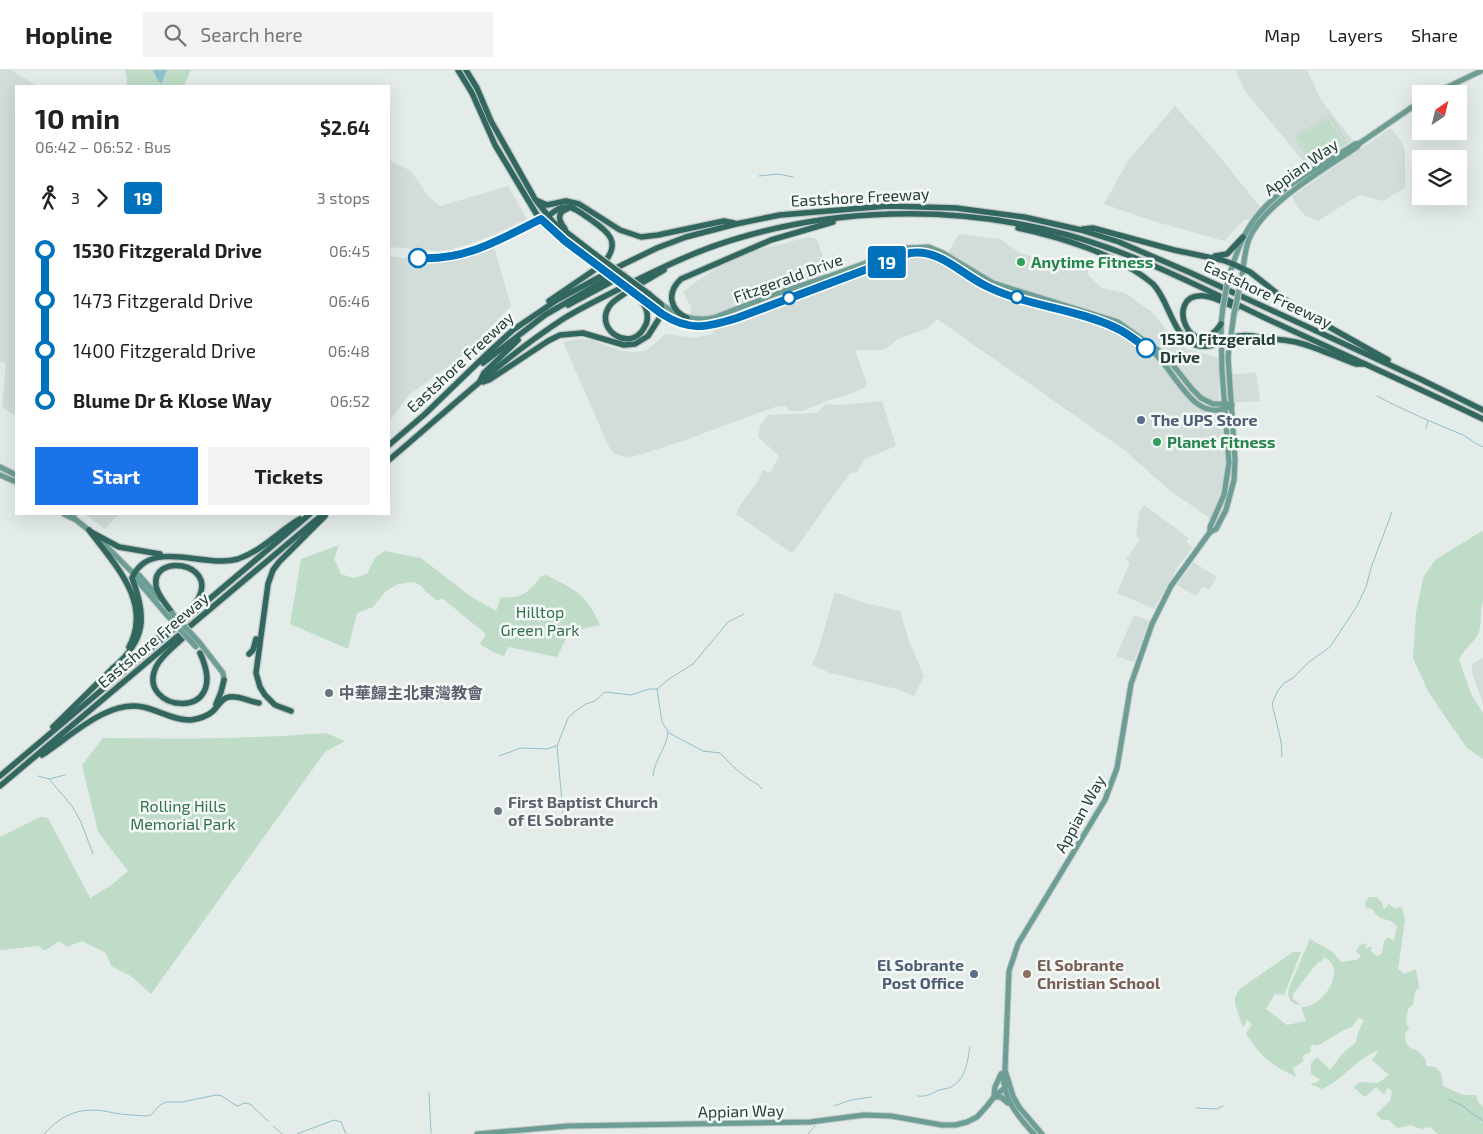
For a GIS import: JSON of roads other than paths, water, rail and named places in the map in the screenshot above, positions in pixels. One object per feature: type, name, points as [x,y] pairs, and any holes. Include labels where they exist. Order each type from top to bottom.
[{"type":"highway","points":[[458,70],[472,93],[495,145],[532,207],[555,233],[615,278],[638,296],[646,310],[646,326],[633,338],[624,339],[610,332],[606,321],[606,314],[612,302],[681,259]]},
{"type":"highway","points":[[466,70],[477,88],[491,121],[535,198],[546,213],[571,237],[661,304],[662,314],[648,336],[635,344],[624,345],[583,333],[560,335],[489,380],[479,383]]},
{"type":"highway","points":[[535,198],[542,204],[556,204],[566,201],[579,204],[620,230],[641,237],[658,236],[724,221],[736,224]]},
{"type":"highway","points":[[546,213],[556,204]]},
{"type":"highway","points":[[535,314],[555,296],[603,264],[608,258],[612,246],[606,231],[570,207],[565,206],[546,213]]},
{"type":"highway","name":"Eastshore Freeway","points":[[390,444],[425,414],[514,330],[535,314],[579,287],[657,248],[686,237],[780,214],[846,208],[918,206],[956,208],[1004,214],[1081,230],[1119,242],[1420,379],[1483,410]]},
{"type":"highway","points":[[571,237],[562,226],[560,215],[565,209],[578,211]]},
{"type":"highway","name":"Eastshore Freeway","points":[[390,459],[479,383],[564,319],[600,298],[681,259],[739,238],[779,228],[846,218],[919,214],[955,215],[1005,221],[1082,239],[1119,252],[1369,365],[1483,419]]},
{"type":"highway","points":[[687,318],[675,311],[671,303],[672,291],[680,279],[772,240],[846,218]]},
{"type":"highway","points":[[1005,221],[1011,226],[1052,235],[1082,246],[1126,267],[1154,286],[1161,294],[1178,329],[1189,342],[1201,346],[1221,343],[1239,336],[1250,336],[1294,342],[1356,364],[1369,365]]},
{"type":"highway","points":[[1081,230],[1093,228],[1233,264],[1244,269],[1297,309],[1412,372],[1420,379]]},
{"type":"highway","points":[[1201,256],[1221,256],[1227,254],[1243,237]]},
{"type":"highway","points":[[425,414],[487,359],[526,329],[561,305],[621,274]]},
{"type":"highway","points":[[479,383],[484,373],[520,338],[587,292]]},
{"type":"highway","points":[[1221,324],[1211,334],[1204,337],[1192,334],[1186,329],[1183,322],[1184,308],[1190,300],[1206,296],[1265,318]]},
{"type":"highway","points":[[89,530],[119,547],[215,562],[237,559],[254,551],[307,515]]},
{"type":"highway","name":"Eastshore Freeway","points":[[0,776],[308,515]]},
{"type":"highway","points":[[291,711],[280,707],[268,699],[262,692],[258,682],[255,669],[262,618],[268,584],[273,570],[324,515]]},
{"type":"highway","name":"Eastshore Freeway","points":[[0,786],[324,515]]},
{"type":"highway","points":[[89,530],[125,579],[135,603],[136,621],[134,636],[127,650],[113,668]]},
{"type":"highway","points":[[37,745],[130,652],[140,633],[142,608],[132,578],[139,567],[152,558],[172,556]]},
{"type":"highway","points":[[124,672],[198,599],[202,588],[200,580],[195,572],[184,566],[172,566],[165,569],[159,574],[156,581],[158,592],[172,613]]},
{"type":"highway","points":[[198,647],[208,677],[201,695],[194,701],[181,704],[172,703],[163,698],[155,686],[154,676],[156,668],[164,657],[212,608]]},
{"type":"highway","points":[[249,654],[254,647],[262,618]]},
{"type":"highway","points":[[199,718],[216,704],[224,680]]},
{"type":"highway","points":[[21,768],[100,715],[117,707],[138,706],[181,719],[191,720],[209,714],[228,697],[236,697],[259,703]]},
{"type":"main road","points":[[1451,85],[1482,70]]},
{"type":"main road","name":"Appian Way","points":[[477,1134],[568,1126],[814,1122],[871,1115],[891,1116],[942,1125],[955,1125],[977,1117],[987,1106],[1004,1072],[1009,971],[1014,952],[1105,800],[1115,777],[1131,684],[1150,629],[1171,586],[1210,532],[1216,529],[1226,510],[1234,480],[1235,460],[1228,357],[1246,249],[1250,238],[1268,212],[1290,193],[1412,107]]},
{"type":"main road","name":"Appian Way","points":[[1210,532],[1210,527],[1224,495],[1228,474],[1229,453],[1221,324],[1228,279],[1243,237],[1254,220],[1271,201],[1296,182],[1355,144],[1360,143]]},
{"type":"main road","name":"Fitzgerald Drive","points":[[661,304],[674,313],[687,318],[703,320],[713,318],[775,294],[827,278],[907,248],[929,247],[943,253],[984,279],[1001,286],[1118,322],[1160,350],[1192,389],[1207,402],[1225,406]]},
{"type":"main road","name":"Fitzgerald Drive","points":[[638,296],[662,314],[685,326],[704,327],[910,253],[921,252],[940,258],[985,286],[1000,292],[1112,326],[1153,353],[1163,362],[1186,394],[1199,405],[1212,409],[1232,404]]},
{"type":"main road","points":[[1163,362],[1177,374],[1180,374]]},
{"type":"main road","points":[[1173,376],[1179,379],[1186,388],[1192,389]]},
{"type":"main road","points":[[0,467],[15,474]]},
{"type":"main road","points":[[0,475],[15,482]]},
{"type":"main road","points":[[73,516],[134,574],[136,579],[165,613],[223,673],[224,680]]},
{"type":"main road","points":[[134,574],[139,575],[198,647]]},
{"type":"main road","points":[[1004,1072],[1011,1105]]},
{"type":"main road","points":[[1006,1086],[1020,1109],[1042,1134]]},
{"type":"main road","name":"Appian Way","points":[[994,1094],[1006,1086]]},
{"type":"main road","points":[[994,1094],[1011,1105],[1032,1133]]},
{"type":"water","points":[[153,70],[167,70],[161,84],[157,79]]},
{"type":"waterway","points":[[759,176],[778,174],[793,177]]},
{"type":"waterway","points":[[1377,396],[1463,435],[1483,447]]},
{"type":"waterway","points":[[1426,428],[1428,421]]},
{"type":"waterway","points":[[1282,757],[1281,741],[1272,704],[1277,692],[1284,683],[1293,678],[1309,662],[1330,647],[1357,606],[1366,587],[1392,512]]},
{"type":"waterway","points":[[561,826],[563,813],[557,746],[568,718],[578,709],[595,701],[605,692],[631,695],[649,689],[657,689],[693,664],[728,622],[744,614]]},
{"type":"waterway","points":[[657,689],[662,722],[669,733],[703,751],[720,753],[748,779],[759,785],[762,789]]},
{"type":"waterway","points":[[653,776],[668,732]]},
{"type":"waterway","points":[[499,756],[521,748],[547,749],[556,746]]},
{"type":"waterway","points":[[38,776],[49,779],[65,775]]},
{"type":"waterway","points":[[49,779],[72,806],[81,822],[93,854]]},
{"type":"waterway","points":[[918,1096],[928,1095],[955,1085],[965,1071],[970,1047]]},
{"type":"waterway","points":[[429,1093],[431,1133]]},
{"type":"waterway","points":[[44,1134],[60,1120],[76,1112],[94,1110],[145,1116],[151,1115],[160,1105],[166,1102],[182,1102],[216,1095],[222,1096],[238,1106],[244,1103],[250,1104],[268,1121]]},
{"type":"waterway","points":[[834,1106],[851,1100],[872,1097]]},
{"type":"waterway","points":[[1449,1099],[1483,1121]]},
{"type":"waterway","points":[[1196,1108],[1217,1109],[1223,1106]]},
{"type":"waterway","points":[[297,1134],[334,1120],[341,1122],[346,1134]]},
{"type":"waterway","points":[[273,1126],[282,1134]]},
{"type":"waterway","points":[[808,1134],[815,1126]]},
{"type":"place","name":"Anytime Fitness","points":[[1021,262]]},
{"type":"place","name":"1530 Fitzgerald Drive","points":[[1146,348]]},
{"type":"place","name":"The UPS Store","points":[[1141,420]]},
{"type":"place","name":"Planet Fitness","points":[[1157,442]]},
{"type":"place","name":"中華歸主北東灣教會","points":[[329,693]]},
{"type":"place","name":"First Baptist Church of El Sobrante","points":[[498,811]]},
{"type":"place","name":"El Sobrante Post Office","points":[[974,974]]},
{"type":"place","name":"El Sobrante Christian School","points":[[1027,974]]},
{"type":"park label","name":"Hilltop Green Park","points":[[540,621]]},
{"type":"park label","name":"Rolling Hills Memorial Park","points":[[183,815]]}]
